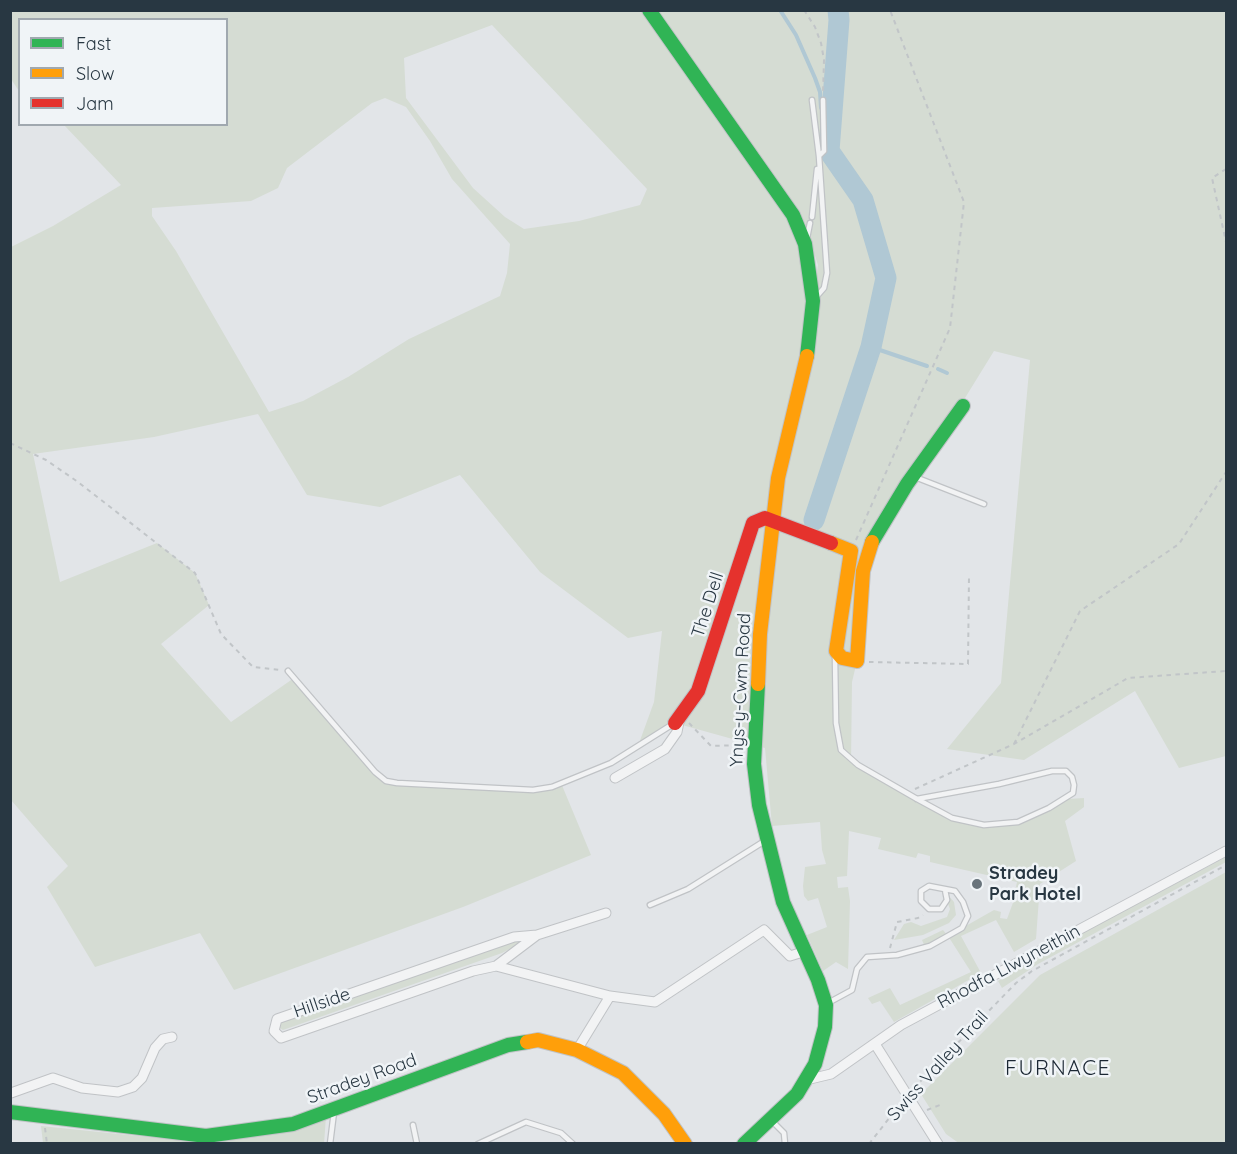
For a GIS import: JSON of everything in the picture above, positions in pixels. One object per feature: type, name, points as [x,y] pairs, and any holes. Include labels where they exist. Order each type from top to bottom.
[{"type":"main road","name":"Ynys-y-Cwm Road","points":[[649,10],[793,215],[806,244],[813,301],[810,345],[778,478],[772,522],[760,634],[754,745],[759,805],[766,841],[783,902],[806,951],[826,1005],[820,1049],[806,1080],[771,1120],[744,1143]]},
{"type":"main road","points":[[772,522],[851,551],[836,651],[842,658],[857,662],[860,596],[866,563],[885,517],[963,406]]},
{"type":"main road","name":"The Dell","points":[[678,719],[698,691],[753,523],[765,518],[772,522]]},
{"type":"main road","name":"Stradey Road","points":[[10,1112],[206,1136],[293,1124],[508,1045],[538,1040],[577,1050],[623,1073],[664,1114],[685,1143]]},
{"type":"street","name":"The Dell","points":[[615,778],[665,749],[677,732],[678,719]]},
{"type":"street","name":"Rhodfa Llwyneithin","points":[[806,1080],[831,1074],[901,1025],[1227,851]]},
{"type":"street","name":"Hillside","points":[[537,935],[496,966],[473,971],[281,1038],[274,1031],[277,1019],[514,937],[537,935],[606,913]]},
{"type":"street","name":"Hillside","points":[[496,966],[610,996],[655,1002],[764,930],[790,956],[806,951]]},
{"type":"street","points":[[577,1050],[610,996]]},
{"type":"street","points":[[10,1092],[53,1078],[82,1088],[118,1092],[133,1087],[142,1078],[155,1048],[163,1039],[172,1037]]},
{"type":"street","points":[[874,1044],[938,1143]]},
{"type":"lane","points":[[812,100],[819,156],[827,273],[824,288],[813,301]]},
{"type":"lane","points":[[812,217],[819,156],[824,151],[824,100]]},
{"type":"lane","points":[[806,244],[810,223]]},
{"type":"lane","points":[[912,476],[984,504]]},
{"type":"lane","points":[[836,651],[836,723],[841,750],[858,765],[906,793],[917,799],[952,818],[984,825],[1018,822],[1049,808],[1073,793],[1074,785],[1072,777],[1066,771],[1052,771],[999,784],[917,799]]},
{"type":"lane","points":[[288,671],[375,772],[386,781],[397,783],[533,790],[552,787],[611,762],[678,719]]},
{"type":"lane","points":[[650,905],[688,889],[766,841]]},
{"type":"lane","points":[[826,1005],[852,990],[857,969],[867,957],[897,955],[930,946],[962,928],[968,916],[963,902],[955,891],[929,886],[921,891],[921,901],[929,909],[941,909],[946,900],[945,890]]},
{"type":"lane","points":[[330,1143],[334,1109]]},
{"type":"lane","points":[[771,1120],[784,1133],[785,1143]]},
{"type":"lane","points":[[478,1143],[526,1122],[561,1133],[573,1143]]},
{"type":"lane","points":[[413,1125],[417,1143]]},
{"type":"path","points":[[804,10],[815,27],[824,60],[824,100]]},
{"type":"path","points":[[851,551],[950,328],[964,202],[890,10]]},
{"type":"path","points":[[1227,169],[1212,178],[1227,242]]},
{"type":"path","points":[[10,442],[46,460],[78,482],[195,573],[221,634],[253,667],[288,671]]},
{"type":"path","points":[[1014,744],[1080,611],[1179,544],[1227,472]]},
{"type":"path","points":[[857,662],[968,664],[969,576]]},
{"type":"path","points":[[906,793],[1014,744],[1128,678],[1227,671]]},
{"type":"path","points":[[678,719],[711,746],[754,745]]},
{"type":"path","name":"Swiss Valley Trail","points":[[869,1143],[908,1095],[1016,983],[1227,865]]},
{"type":"path","points":[[888,954],[897,922],[918,918]]},
{"type":"shaded area","points":[[10,11],[649,11],[793,215],[813,297],[818,265],[803,219],[659,11],[1226,11],[1226,756],[1179,768],[1135,691],[1024,760],[947,749],[1001,683],[1030,360],[994,351],[868,555],[857,661],[852,682],[851,763],[942,814],[969,825],[1019,823],[1068,799],[1084,798],[1084,807],[1065,821],[1076,861],[1040,884],[1036,939],[1014,952],[996,920],[961,936],[981,973],[894,1022],[880,1001],[872,1004],[868,998],[890,988],[900,1005],[971,972],[948,936],[994,910],[1001,912],[1000,918],[1007,919],[1014,900],[1026,902],[1027,895],[1015,892],[1017,882],[930,862],[930,856],[918,853],[916,858],[878,849],[881,838],[849,831],[847,876],[837,877],[838,888],[848,887],[850,901],[848,969],[836,962],[823,971],[807,935],[827,927],[818,898],[808,901],[804,896],[803,886],[805,867],[826,864],[822,850],[820,822],[772,826],[765,748],[675,723],[638,746],[654,702],[662,631],[628,638],[540,572],[460,475],[380,507],[307,495],[258,414],[154,437],[33,454],[60,582],[157,543],[195,573],[209,605],[161,644],[231,722],[294,678],[386,781],[533,790],[561,783],[591,855],[463,907],[234,990],[200,933],[95,967],[47,887],[68,866],[11,800],[11,247],[53,226],[121,185],[65,126],[228,126],[228,18],[18,18],[18,90],[11,79]],"holes":[[[492,25],[647,189],[640,205],[579,221],[524,229],[505,217],[473,188],[406,98],[404,58]],[[385,98],[406,107],[430,141],[452,179],[510,244],[507,273],[500,296],[409,339],[348,377],[303,401],[269,412],[176,251],[152,216],[152,208],[251,201],[278,188],[287,168],[372,103]]]},
{"type":"shaded area","points":[[1226,857],[1226,862],[1038,964],[1002,988],[998,981],[1054,948]]},
{"type":"shaded area","points":[[1226,872],[1226,1143],[960,1144],[946,1134],[921,1094],[1040,975]]},
{"type":"shaded area","points":[[948,895],[954,902],[956,915],[949,923],[923,935],[894,940],[904,924],[911,922],[921,926],[947,917],[950,909],[945,896]]},
{"type":"shaded area","points":[[943,930],[948,936],[925,947],[922,940]]},
{"type":"shaded area","points":[[515,939],[521,940],[521,943],[502,953],[283,1030],[278,1027],[281,1022]]},
{"type":"shaded area","points":[[326,1116],[324,1144],[43,1143],[41,1126],[206,1143],[295,1129]]},
{"type":"waterway","points":[[780,10],[796,35],[815,78],[820,92],[821,108]]},
{"type":"waterway","points":[[814,520],[871,347],[886,278],[863,200],[829,151],[838,10]]},
{"type":"waterway","points":[[871,347],[927,366]]},
{"type":"waterway","points":[[938,369],[947,373]]},
{"type":"traffic: fast","points":[[649,10],[793,215],[805,244],[813,301],[807,356]]},
{"type":"traffic: fast","points":[[872,542],[907,484],[963,406]]},
{"type":"traffic: fast","points":[[744,1144],[797,1094],[815,1064],[825,1027],[826,1005],[818,980],[783,902],[759,805],[754,764],[758,684]]},
{"type":"traffic: fast","points":[[10,1112],[206,1136],[293,1124],[508,1045],[527,1042]]},
{"type":"traffic: slow","points":[[758,684],[760,634],[778,478],[807,356]]},
{"type":"traffic: slow","points":[[831,543],[851,551],[836,651],[842,658],[857,661],[863,571],[872,542]]},
{"type":"traffic: slow","points":[[527,1042],[538,1040],[577,1050],[623,1073],[664,1114],[685,1144]]},
{"type":"traffic: jam","points":[[675,723],[698,691],[753,523],[765,518],[831,543]]},
{"type":"place","name":"Stradey Park Hotel","points":[[977,884]]},
{"type":"district","name":"FURNACE","points":[[1058,1069]]}]
